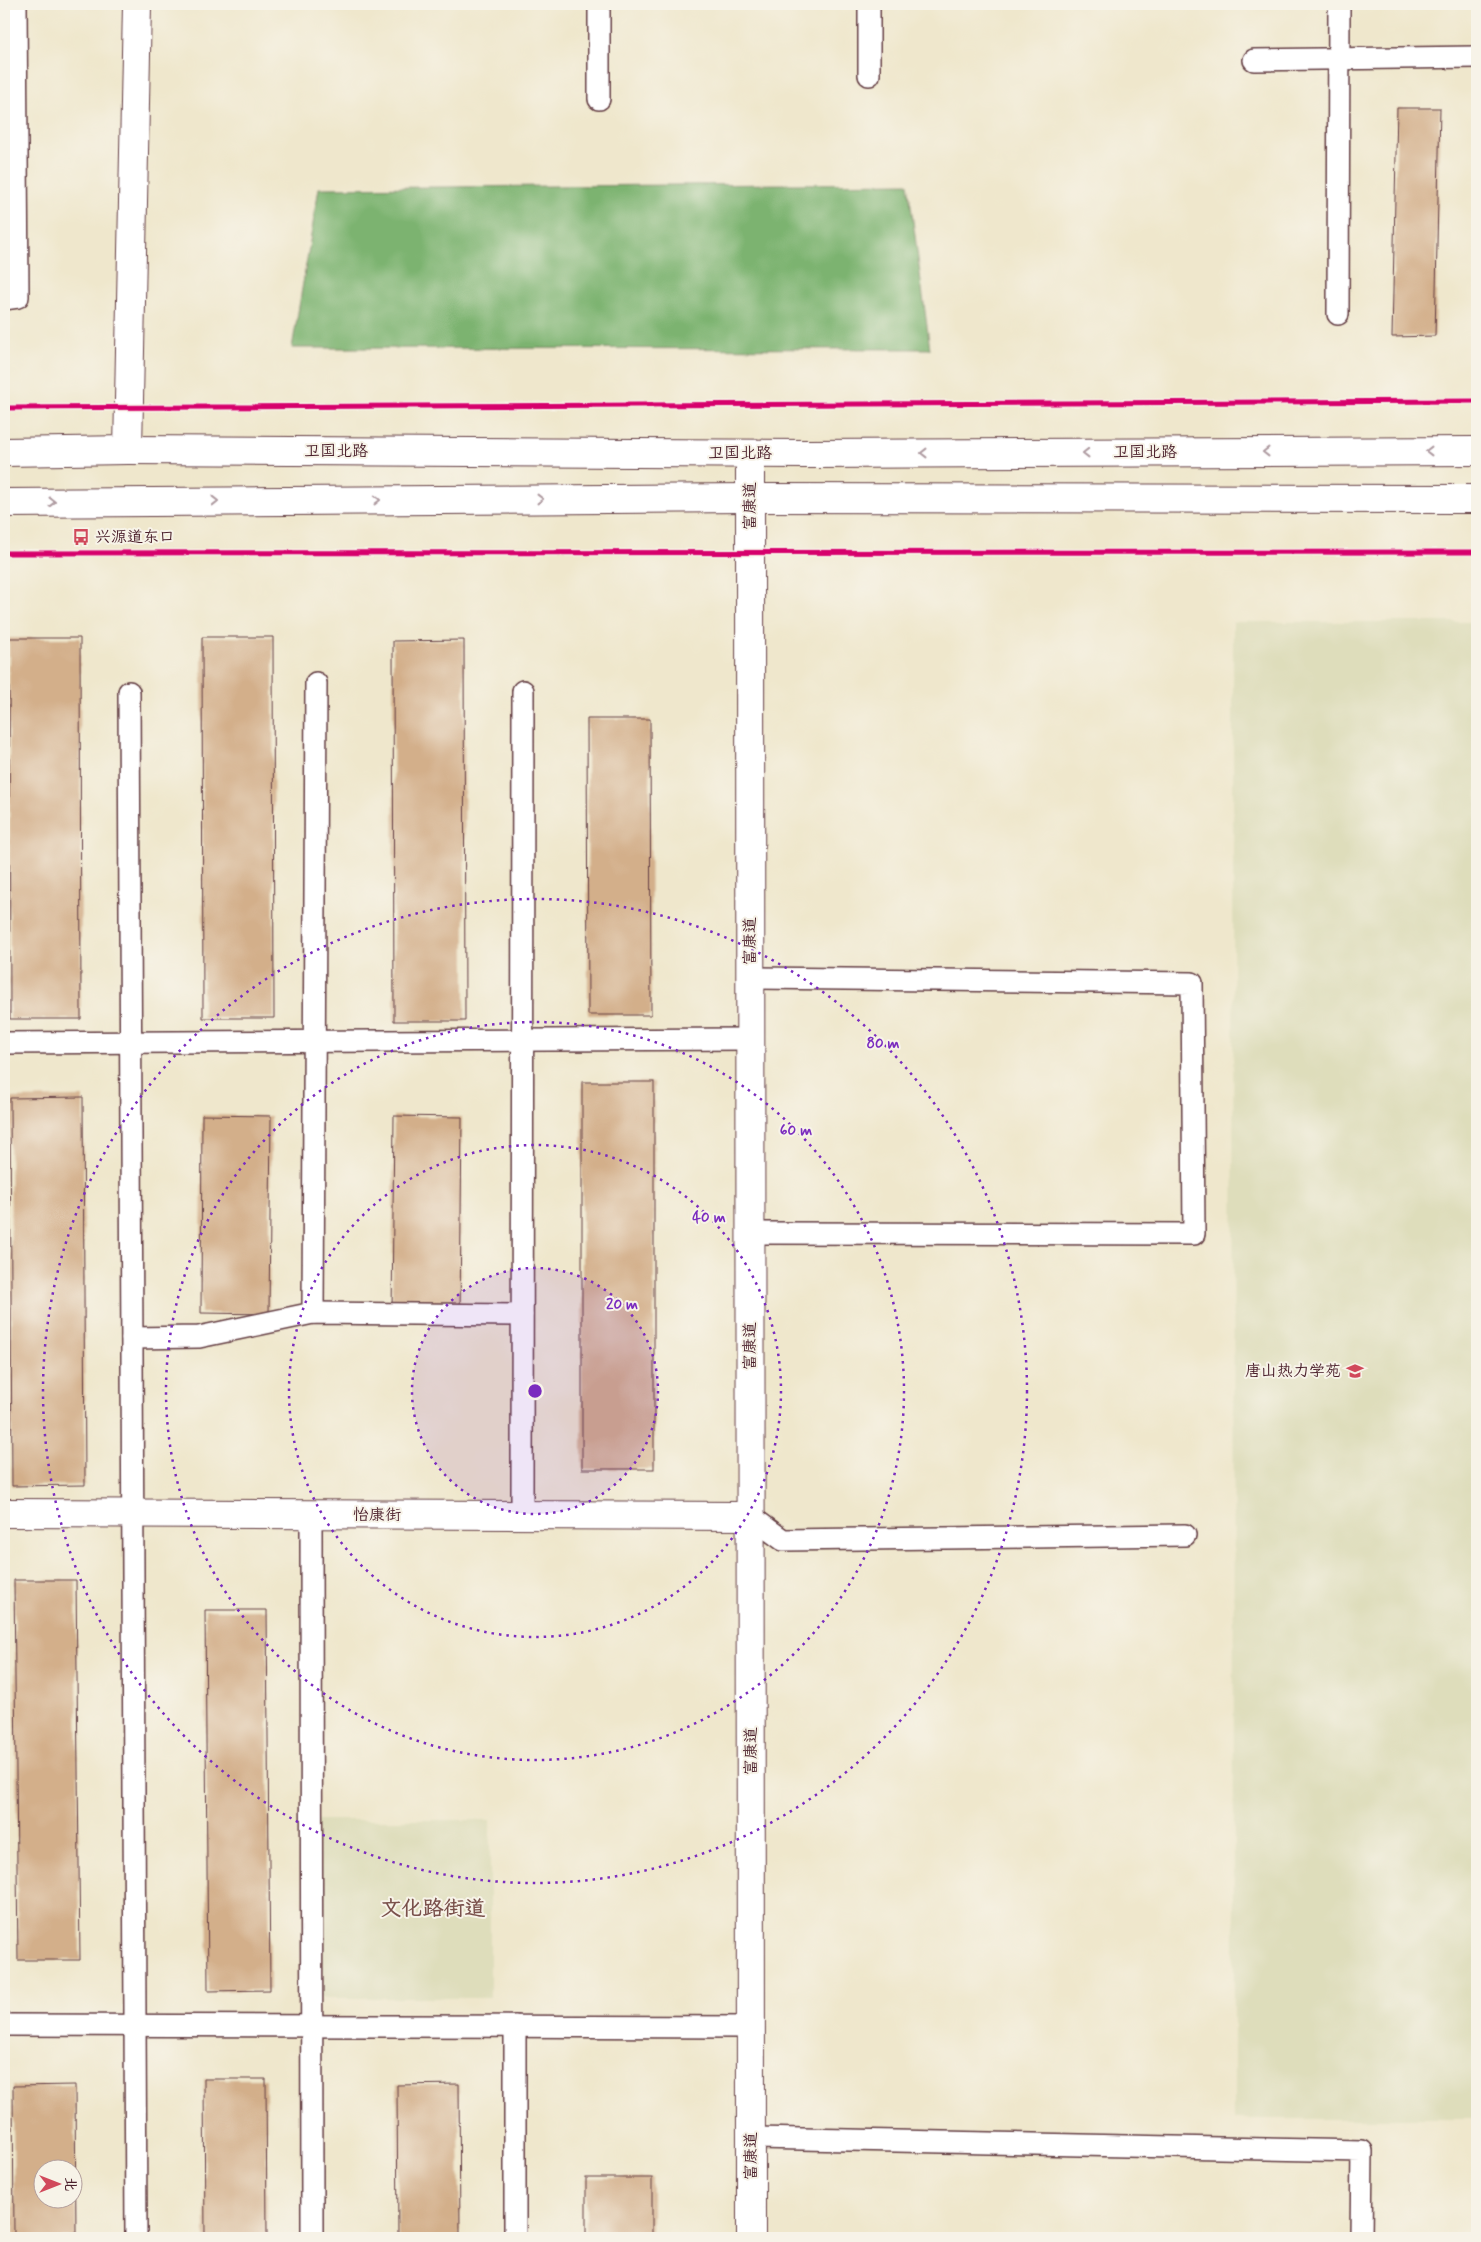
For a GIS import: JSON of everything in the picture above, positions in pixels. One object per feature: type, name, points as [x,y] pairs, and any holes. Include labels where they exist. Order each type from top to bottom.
[{"type":"street","points":[[128,450],[137,4]]},
{"type":"street","name":"卫国北路","points":[[4,452],[128,450],[750,454],[1477,451]]},
{"type":"street","name":"富康道","points":[[750,454],[751,2238]]},
{"type":"street","points":[[4,503],[750,498],[1477,499]]},
{"type":"street","name":"怡康街","points":[[4,1513],[750,1516]]},
{"type":"lane","points":[[4,299],[18,297],[16,4]]},
{"type":"lane","points":[[598,4],[599,99]]},
{"type":"lane","points":[[869,4],[869,75]]},
{"type":"lane","points":[[1338,314],[1339,4]]},
{"type":"lane","points":[[1254,60],[1477,57]]},
{"type":"lane","points":[[313,1313],[316,683]]},
{"type":"lane","points":[[522,1515],[523,691]]},
{"type":"lane","points":[[129,692],[136,2238]]},
{"type":"lane","points":[[750,978],[1192,983],[1194,1234],[750,1233]]},
{"type":"lane","points":[[4,1043],[750,1039]]},
{"type":"lane","points":[[132,1338],[199,1338],[313,1313],[522,1315]]},
{"type":"lane","points":[[311,1515],[312,2238]]},
{"type":"lane","points":[[750,1516],[783,1540],[1186,1535]]},
{"type":"lane","points":[[4,2025],[751,2027]]},
{"type":"lane","points":[[515,2026],[515,2238]]},
{"type":"lane","points":[[751,2138],[1362,2151],[1362,2238]]},
{"type":"shaded area","name":"唐山热力学苑","points":[[1233,622],[1477,622],[1477,2119],[1234,2119]]},
{"type":"shaded area","points":[[310,1820],[490,1820],[490,1998],[310,1998]]},
{"type":"green space","points":[[908,183],[930,349],[292,348],[319,188]]},
{"type":"building","points":[[1397,108],[1440,108],[1435,336],[1392,337]]},
{"type":"building","points":[[202,637],[273,637],[274,1018],[203,1018]]},
{"type":"building","points":[[9,638],[80,638],[81,1019],[10,1019]]},
{"type":"building","points":[[464,640],[465,1021],[394,1021],[393,641]]},
{"type":"building","points":[[587,719],[650,719],[651,1015],[588,1015]]},
{"type":"building","points":[[582,1082],[654,1082],[654,1469],[582,1469]]},
{"type":"building","points":[[83,1097],[85,1485],[12,1486],[10,1098]]},
{"type":"building","points":[[202,1115],[271,1116],[269,1314],[201,1313]]},
{"type":"building","points":[[394,1116],[462,1117],[460,1315],[392,1314]]},
{"type":"building","points":[[14,1580],[76,1580],[80,1960],[18,1960]]},
{"type":"building","points":[[205,1610],[267,1610],[270,1990],[208,1991]]},
{"type":"building","points":[[204,2079],[266,2079],[267,2238],[205,2238]]},
{"type":"building","points":[[459,2084],[460,2238],[398,2238],[397,2085]]},
{"type":"building","points":[[75,2085],[75,2160],[32,2160],[32,2210],[76,2210],[76,2238],[14,2238],[13,2086]]},
{"type":"building","points":[[586,2178],[652,2178],[652,2238],[586,2238]]},
{"type":"cycle path","points":[[4,408],[1477,401]]},
{"type":"cycle path","points":[[4,553],[1477,552]]},
{"type":"place","name":"兴源道东口","points":[[81,537]]},
{"type":"place","name":"唐山热力学苑","points":[[1355,1371]]},
{"type":"district","name":"文化路街道","points":[[433,1909]]}]
